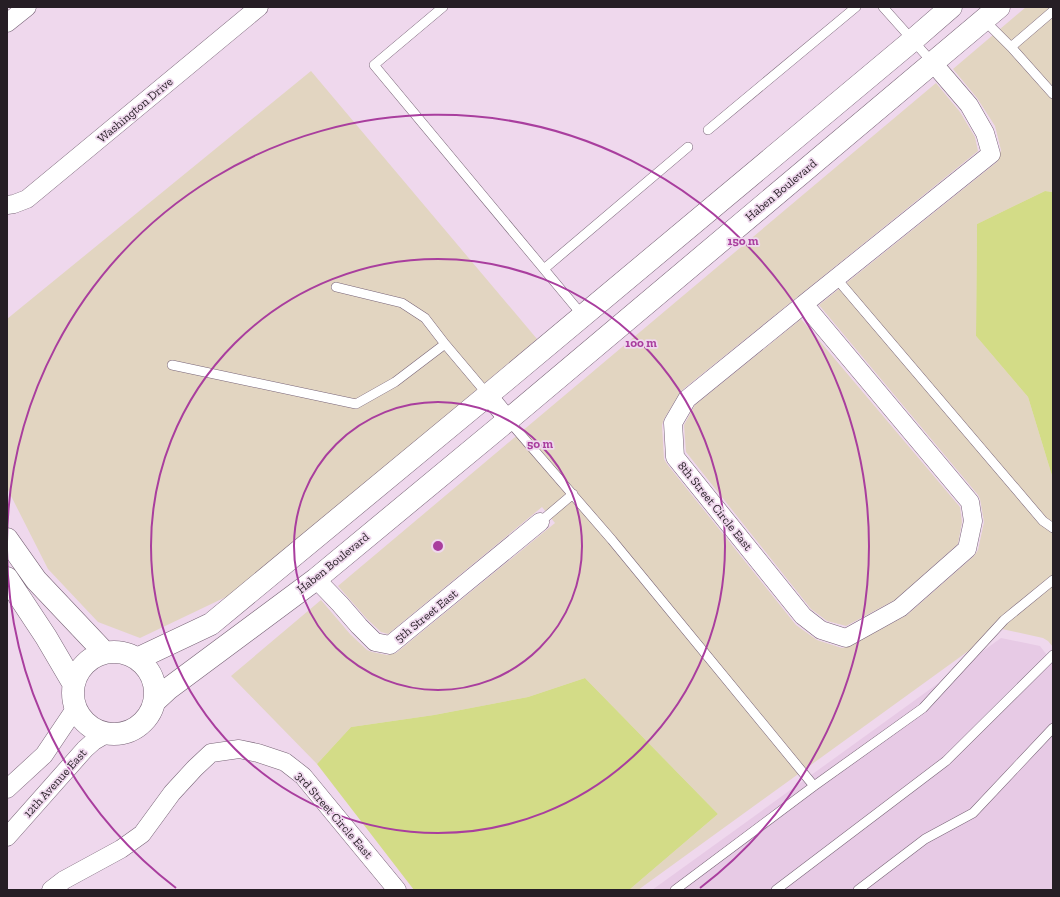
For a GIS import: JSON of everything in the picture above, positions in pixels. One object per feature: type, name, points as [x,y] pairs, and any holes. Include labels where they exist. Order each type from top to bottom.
[{"type":"street","points":[[7,23],[27,7]]},
{"type":"street","name":"Washington Drive","points":[[7,205],[27,199],[259,7]]},
{"type":"street","points":[[137,659],[211,624],[583,316],[951,7]]},
{"type":"street","name":"Haben Boulevard","points":[[154,702],[168,689],[316,579],[992,14]]},
{"type":"street","name":"8th Street Circle East","points":[[804,304],[970,502],[973,522],[968,549],[900,608],[846,638],[821,630],[803,616],[675,457],[673,423],[687,399],[836,278],[991,154],[985,133],[969,105],[933,63]]},
{"type":"street","points":[[488,395],[508,420]]},
{"type":"street","name":"5th Street East","points":[[316,579],[375,642],[390,645],[540,522]]},
{"type":"street","points":[[7,539],[36,580],[105,653]]},
{"type":"street","points":[[7,578],[46,636],[73,683]]},
{"type":"street","points":[[112,652],[125,654],[137,659],[147,669],[154,682],[154,702],[145,721],[134,730],[120,735],[106,734],[93,730],[82,720],[75,709],[72,696],[73,683],[79,671],[87,661],[99,654],[112,652]]},
{"type":"street","points":[[7,789],[44,755],[75,709]]},
{"type":"street","name":"12th Avenue East","points":[[7,837],[85,749],[94,741],[106,734]]},
{"type":"street","name":"3rd Street Circle East","points":[[50,890],[64,880],[121,849],[142,834],[172,793],[195,768],[211,754],[239,749],[258,752],[285,762],[303,776],[397,890]]},
{"type":"lane","points":[[443,7],[374,65],[583,316]]},
{"type":"lane","points":[[708,130],[856,7]]},
{"type":"lane","points":[[883,7],[933,63]]},
{"type":"lane","points":[[1011,47],[1053,11]]},
{"type":"lane","points":[[992,14],[1011,47],[1053,94]]},
{"type":"lane","points":[[544,269],[688,147]]},
{"type":"lane","points":[[836,278],[1043,522],[1053,528]]},
{"type":"lane","points":[[336,286],[402,303],[425,318],[488,395]]},
{"type":"lane","points":[[172,365],[356,404],[395,382],[445,344]]},
{"type":"lane","points":[[508,420],[573,494],[814,786]]},
{"type":"lane","points":[[540,522],[573,494]]},
{"type":"lane","points":[[674,890],[814,786],[923,708],[1004,620],[1053,580]]},
{"type":"lane","points":[[776,890],[946,761],[1053,655]]},
{"type":"lane","points":[[858,890],[925,839],[973,813],[1053,728]]},
{"type":"shaded area","points":[[1026,7],[1053,7],[1053,192],[1045,191],[977,224],[976,336],[1028,397],[1053,479],[1053,647],[1043,638],[1002,629],[996,631],[638,890],[629,890],[718,814],[585,678],[528,697],[434,715],[351,727],[317,764],[231,676],[321,600],[350,634],[367,650],[387,655],[396,653],[555,523],[542,507],[388,634],[381,632],[367,619],[338,586],[936,83],[960,112],[975,137],[978,151],[681,391],[662,425],[664,459],[667,464],[796,625],[817,640],[842,648],[850,646],[907,615],[974,556],[978,550],[984,522],[980,499],[819,305],[997,162],[1001,150],[995,126],[977,98],[953,69]]},
{"type":"shaded area","points":[[311,71],[537,339],[228,596],[140,638],[98,622],[48,569],[7,488],[7,319]]},
{"type":"shaded area","points":[[801,319],[960,507],[962,522],[958,544],[895,600],[846,626],[827,621],[811,609],[686,452],[684,425],[695,405]]},
{"type":"shaded area","points":[[1001,638],[1040,646],[1053,663],[1053,890],[652,890]]},
{"type":"green space","points":[[1045,191],[1053,192],[1053,479],[1028,397],[976,336],[977,224]]},
{"type":"green space","points":[[585,678],[718,814],[629,890],[414,890],[317,764],[351,727],[434,715],[528,697]]}]
